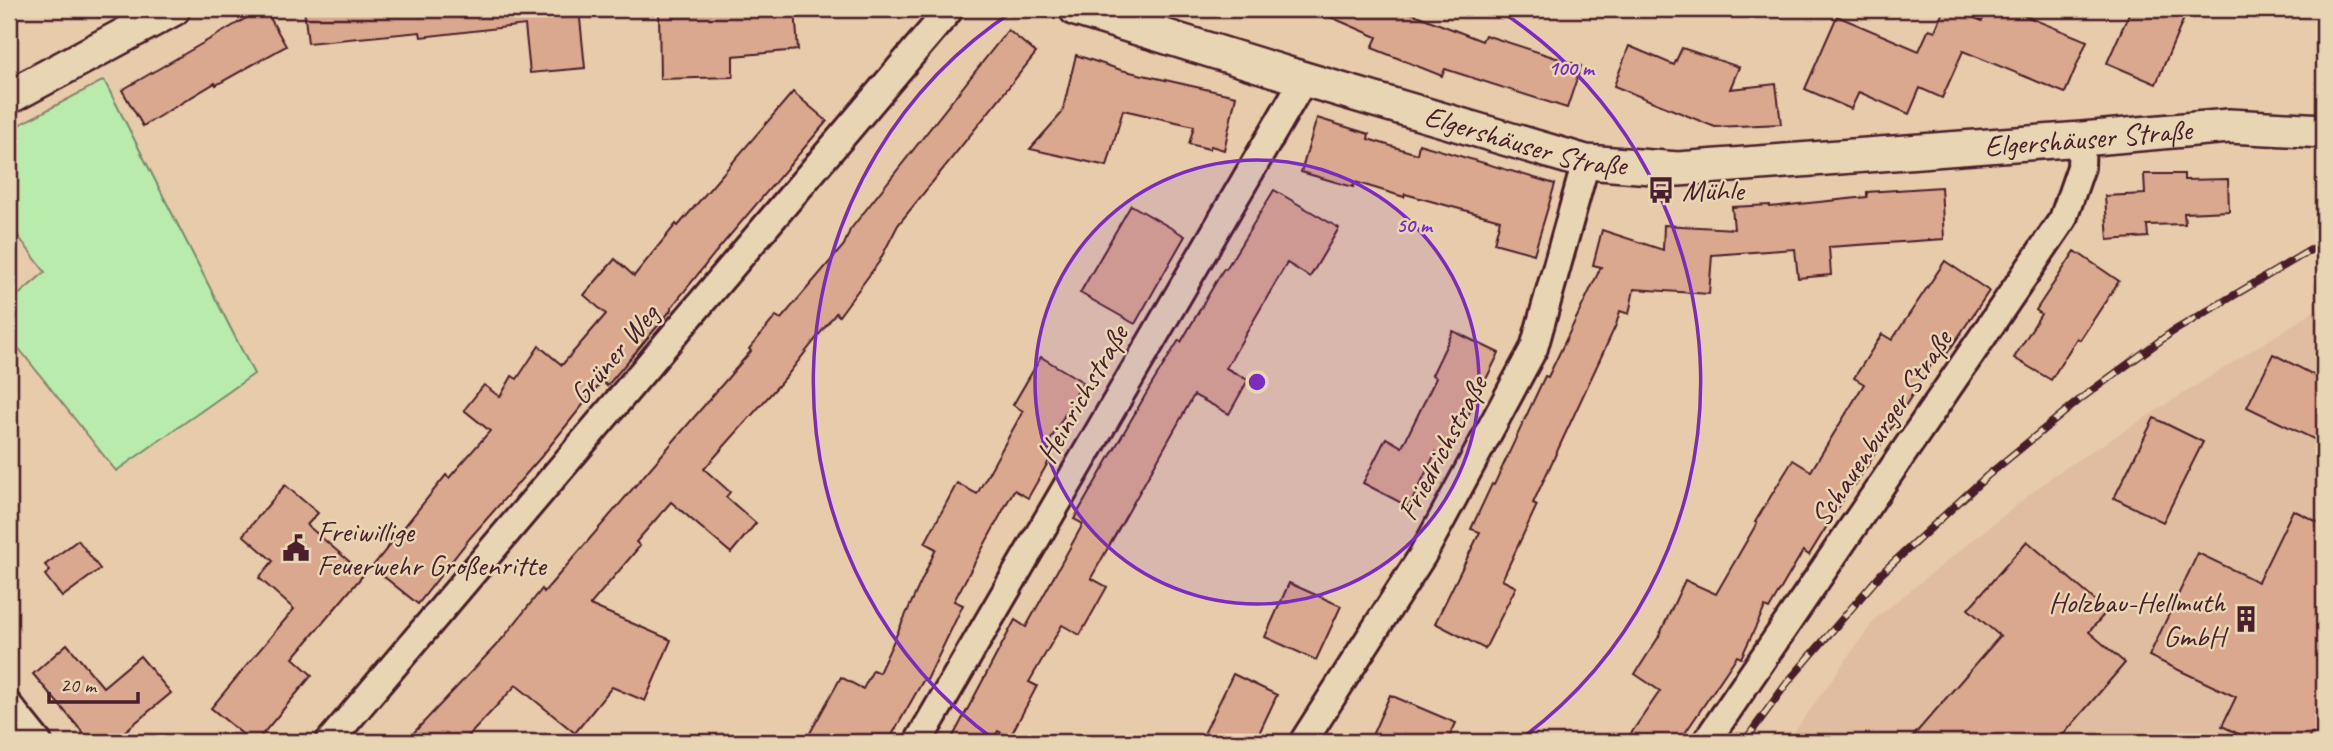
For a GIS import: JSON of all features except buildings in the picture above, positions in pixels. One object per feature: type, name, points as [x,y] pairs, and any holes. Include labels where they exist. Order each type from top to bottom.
[{"type":"street","points":[[9,97],[173,9]]},
{"type":"street","name":"Grüner Weg","points":[[329,742],[950,9]]},
{"type":"street","name":"Elgershäuser Straße","points":[[1076,9],[1586,162],[1678,169],[2229,126],[2324,131]]},
{"type":"street","name":"Heinrichstraße","points":[[918,742],[1304,79]]},
{"type":"street","name":"Schauenburger Straße","points":[[1706,742],[2063,219],[2081,167],[2082,139]]},
{"type":"street","name":"Friedrichstraße","points":[[1303,742],[1422,556],[1534,348],[1586,162]]},
{"type":"street","points":[[9,706],[38,742]]},
{"type":"shaded area","points":[[2324,305],[2324,742],[1787,742],[1876,618],[2054,475]]},
{"type":"green space","points":[[104,80],[254,374],[116,471],[9,336],[9,303],[45,272],[9,224],[9,130]]},
{"type":"railway","points":[[1744,742],[1787,683],[1881,574],[1987,476],[2083,397],[2172,332],[2324,242]]},
{"type":"place","name":"Mühle","points":[[1661,190]]},
{"type":"place","name":"Freiwillige Feuerwehr Großenritte","points":[[296,548]]},
{"type":"place","name":"Holzbau-Hellmuth GmbH","points":[[2246,619]]}]
